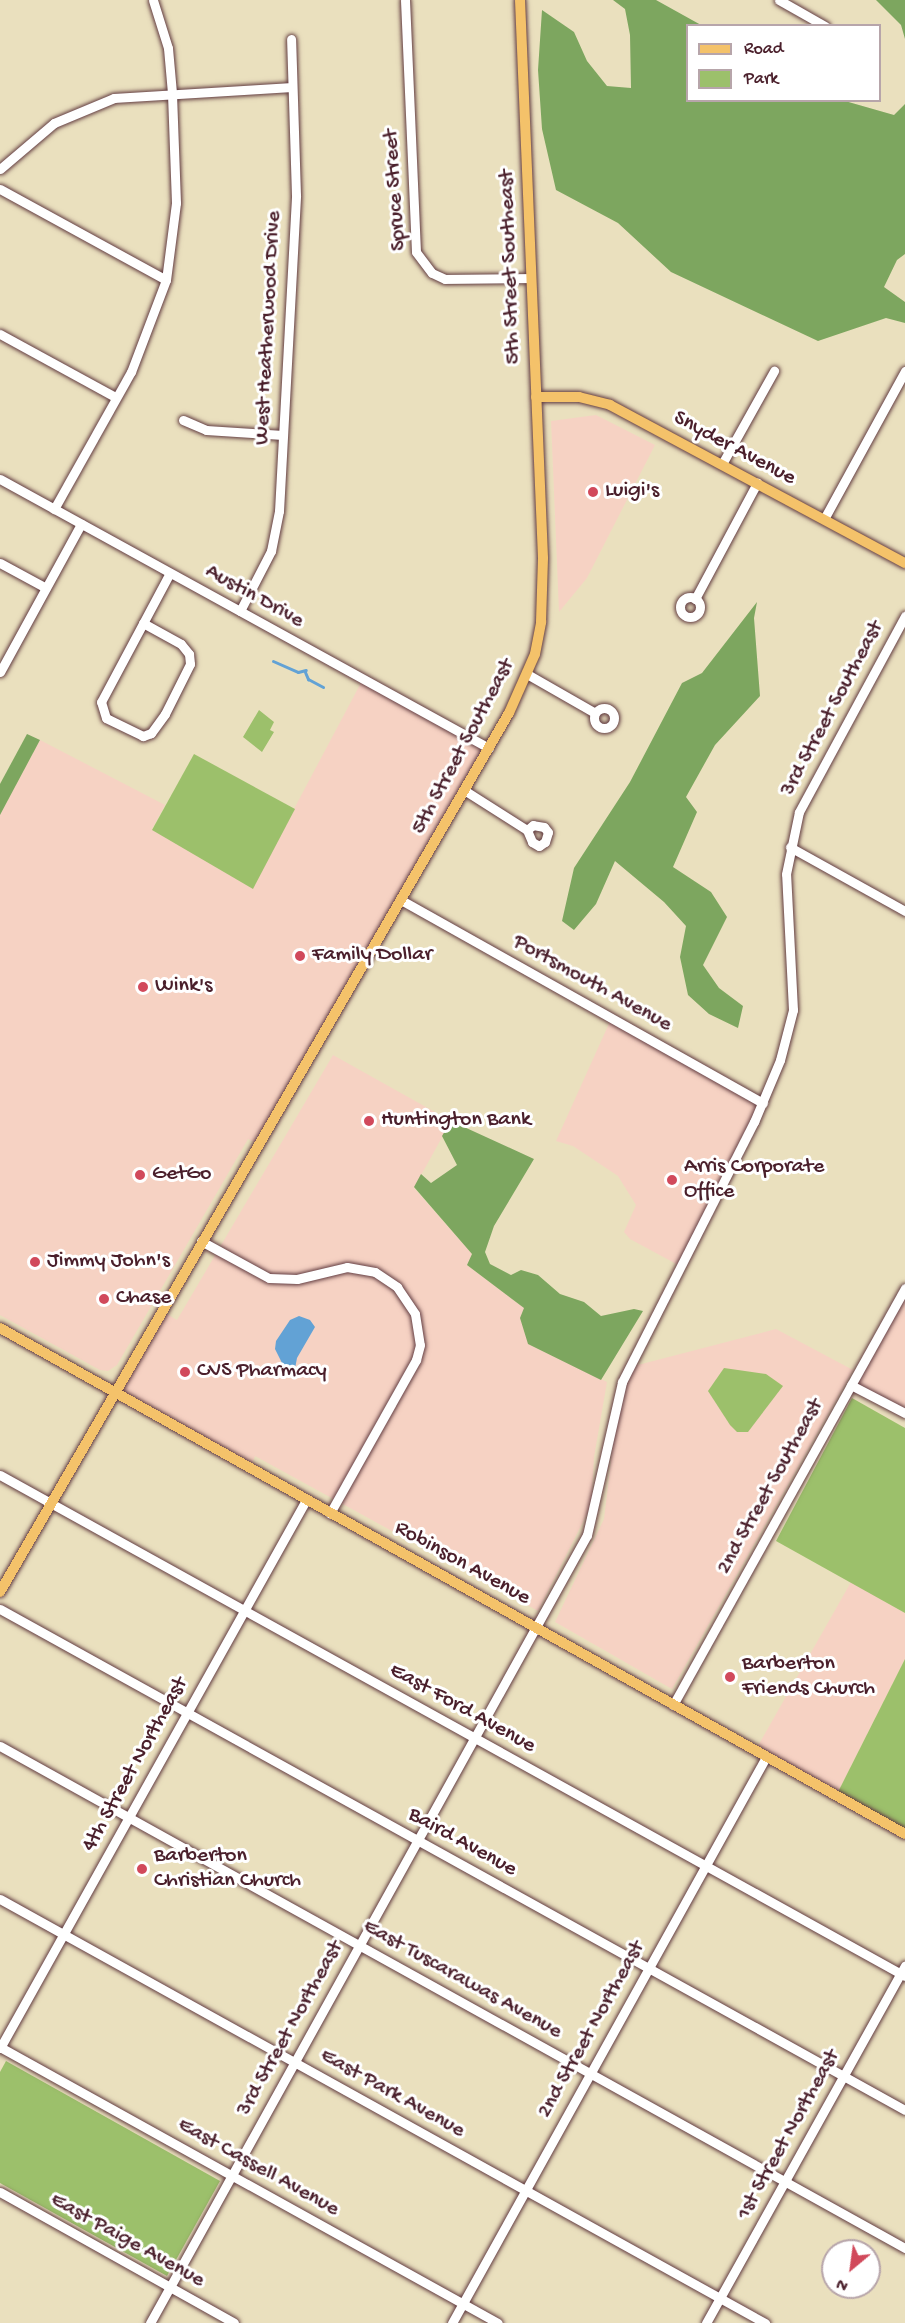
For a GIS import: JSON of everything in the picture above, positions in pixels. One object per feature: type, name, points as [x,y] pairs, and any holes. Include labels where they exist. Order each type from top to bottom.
[{"type":"main road","name":"5th Street Southeast","points":[[0,1593],[201,1241],[489,748],[527,674],[539,638],[542,606],[536,396],[520,0]]},
{"type":"main road","name":"Snyder Avenue","points":[[536,396],[579,397],[610,405],[905,563]]},
{"type":"main road","name":"Robinson Avenue","points":[[0,1328],[905,1834]]},
{"type":"street","points":[[54,509],[141,350],[166,280],[176,203],[172,93],[168,48],[153,0]]},
{"type":"street","name":"Spruce Street","points":[[405,0],[416,252],[432,273],[445,279],[531,278]]},
{"type":"street","points":[[779,0],[821,24]]},
{"type":"street","name":"West Heatherwood Drive","points":[[240,611],[275,541],[296,195],[291,39]]},
{"type":"street","points":[[0,169],[40,132],[76,112],[114,98],[292,87]]},
{"type":"street","points":[[0,189],[166,280]]},
{"type":"street","points":[[0,334],[115,397]]},
{"type":"street","points":[[722,464],[774,371]]},
{"type":"street","points":[[825,519],[905,371]]},
{"type":"street","points":[[183,420],[206,430],[283,435]]},
{"type":"street","name":"Austin Drive","points":[[0,479],[489,748]]},
{"type":"street","points":[[695,599],[758,483]]},
{"type":"street","points":[[0,672],[81,524]]},
{"type":"street","points":[[0,563],[46,588]]},
{"type":"street","points":[[143,623],[181,644],[189,654],[190,664],[165,714],[151,733],[143,736],[106,718],[101,702],[143,623],[170,573]]},
{"type":"street","name":"3rd Street Southeast","points":[[536,1628],[591,1523],[611,1419],[622,1382],[763,1103],[780,1060],[793,1010],[786,896],[790,847],[809,790],[905,616]]},
{"type":"street","points":[[527,674],[595,713]]},
{"type":"street","points":[[464,790],[527,830]]},
{"type":"street","points":[[790,847],[905,911]]},
{"type":"street","name":"Portsmouth Avenue","points":[[401,900],[763,1103]]},
{"type":"street","points":[[201,1241],[269,1278],[297,1279],[348,1267],[375,1272],[397,1287],[415,1314],[420,1345],[416,1360],[330,1513]]},
{"type":"street","name":"2nd Street Southeast","points":[[673,1705],[905,1288]]},
{"type":"street","points":[[850,1385],[905,1413]]},
{"type":"street","name":"East Ford Avenue","points":[[0,1475],[705,1866],[904,1972]]},
{"type":"street","name":"4th Street Northeast","points":[[0,2048],[306,1500]]},
{"type":"street","name":"Baird Avenue","points":[[0,1610],[905,2110]]},
{"type":"street","name":"3rd Street Northeast","points":[[150,2323],[536,1628]]},
{"type":"street","name":"East Tuscarawas Avenue","points":[[0,1746],[905,2247]]},
{"type":"street","name":"2nd Street Northeast","points":[[452,2323],[766,1757]]},
{"type":"street","name":"East Park Avenue","points":[[0,1899],[765,2323]]},
{"type":"street","name":"1st Street Northeast","points":[[706,2323],[904,1972]]},
{"type":"street","name":"East Cassell Avenue","points":[[0,2048],[498,2323]]},
{"type":"street","name":"East Paige Avenue","points":[[0,2192],[234,2323]]},
{"type":"shaded area","points":[[596,415],[655,445],[587,578],[559,612],[551,421]]},
{"type":"shaded area","points":[[363,679],[489,748],[258,1144],[248,1139],[117,1365],[108,1371],[100,1370],[0,1315],[0,815],[40,740],[165,805],[152,829],[252,888]]},
{"type":"shaded area","points":[[612,1017],[763,1103],[680,1266],[630,1239],[624,1232],[636,1205],[618,1176],[573,1146],[556,1141]]},
{"type":"shaded area","points":[[333,1055],[451,1121],[414,1188],[472,1254],[467,1265],[524,1308],[528,1344],[607,1382],[594,1457],[591,1506],[538,1611],[255,1456],[250,1468],[114,1392],[160,1310],[177,1320]]},
{"type":"shaded area","points":[[905,1288],[905,1413],[851,1385]]},
{"type":"shaded area","points":[[776,1329],[853,1370],[672,1689],[555,1622],[604,1519],[618,1404],[634,1366]]},
{"type":"shaded area","points":[[851,1582],[905,1613],[905,1659],[836,1796],[755,1751]]},
{"type":"green space","points":[[613,0],[656,0],[699,24],[686,24],[686,102],[848,102],[894,115],[905,104],[905,254],[897,260],[884,287],[905,302],[905,323],[886,318],[818,341],[671,272],[618,223],[556,190],[542,129],[538,70],[542,10],[574,32],[587,61],[607,86],[631,88],[630,35],[625,9]]},
{"type":"green space","points":[[876,0],[905,0],[905,39],[901,25]]},
{"type":"green space","points":[[757,602],[754,618],[760,696],[715,745],[686,797],[697,812],[673,867],[711,892],[727,917],[703,965],[719,988],[743,1006],[738,1028],[709,1014],[688,995],[680,957],[686,926],[664,902],[615,861],[596,904],[574,930],[562,921],[574,868],[630,782],[682,683],[702,673]]},
{"type":"green space","points":[[259,710],[274,722],[270,730],[274,732],[262,752],[243,737]]},
{"type":"green space","points":[[27,734],[40,740],[0,815],[0,784]]},
{"type":"green space","points":[[194,754],[295,809],[253,889],[152,830]]},
{"type":"green space","points":[[451,1121],[534,1159],[494,1226],[485,1252],[490,1264],[511,1275],[521,1270],[538,1275],[560,1294],[584,1302],[601,1316],[634,1309],[643,1311],[601,1380],[528,1344],[520,1318],[524,1308],[467,1265],[472,1254],[414,1187],[421,1174],[431,1183],[457,1165],[442,1136]]},
{"type":"green space","points":[[724,1368],[766,1374],[783,1386],[748,1432],[737,1432],[730,1425],[708,1391]]},
{"type":"green space","points":[[852,1398],[905,1428],[905,1613],[776,1541]]},
{"type":"green space","points":[[905,1659],[905,1834],[836,1796]]},
{"type":"green space","points":[[6,2061],[220,2181],[167,2276],[0,2183],[0,2072]]},
{"type":"water","points":[[299,1316],[310,1320],[315,1327],[297,1358],[294,1374],[289,1377],[275,1349],[276,1341],[290,1320]]},
{"type":"waterway","points":[[273,661],[298,672],[306,670]]},
{"type":"waterway","points":[[305,672],[308,679],[323,687]]},
{"type":"place","name":"Luigi's","points":[[593,492]]},
{"type":"place","name":"Family Dollar","points":[[300,956]]},
{"type":"place","name":"Wink's","points":[[143,987]]},
{"type":"place","name":"Huntington Bank","points":[[369,1121]]},
{"type":"place","name":"GetGo","points":[[140,1175]]},
{"type":"place","name":"Arris Corporate Office","points":[[672,1180]]},
{"type":"place","name":"Jimmy John's","points":[[35,1262]]},
{"type":"place","name":"Chase","points":[[104,1299]]},
{"type":"place","name":"CVS Pharmacy","points":[[185,1372]]},
{"type":"place","name":"Barberton Friends Church","points":[[730,1677]]},
{"type":"place","name":"Barberton Christian Church","points":[[142,1869]]}]
